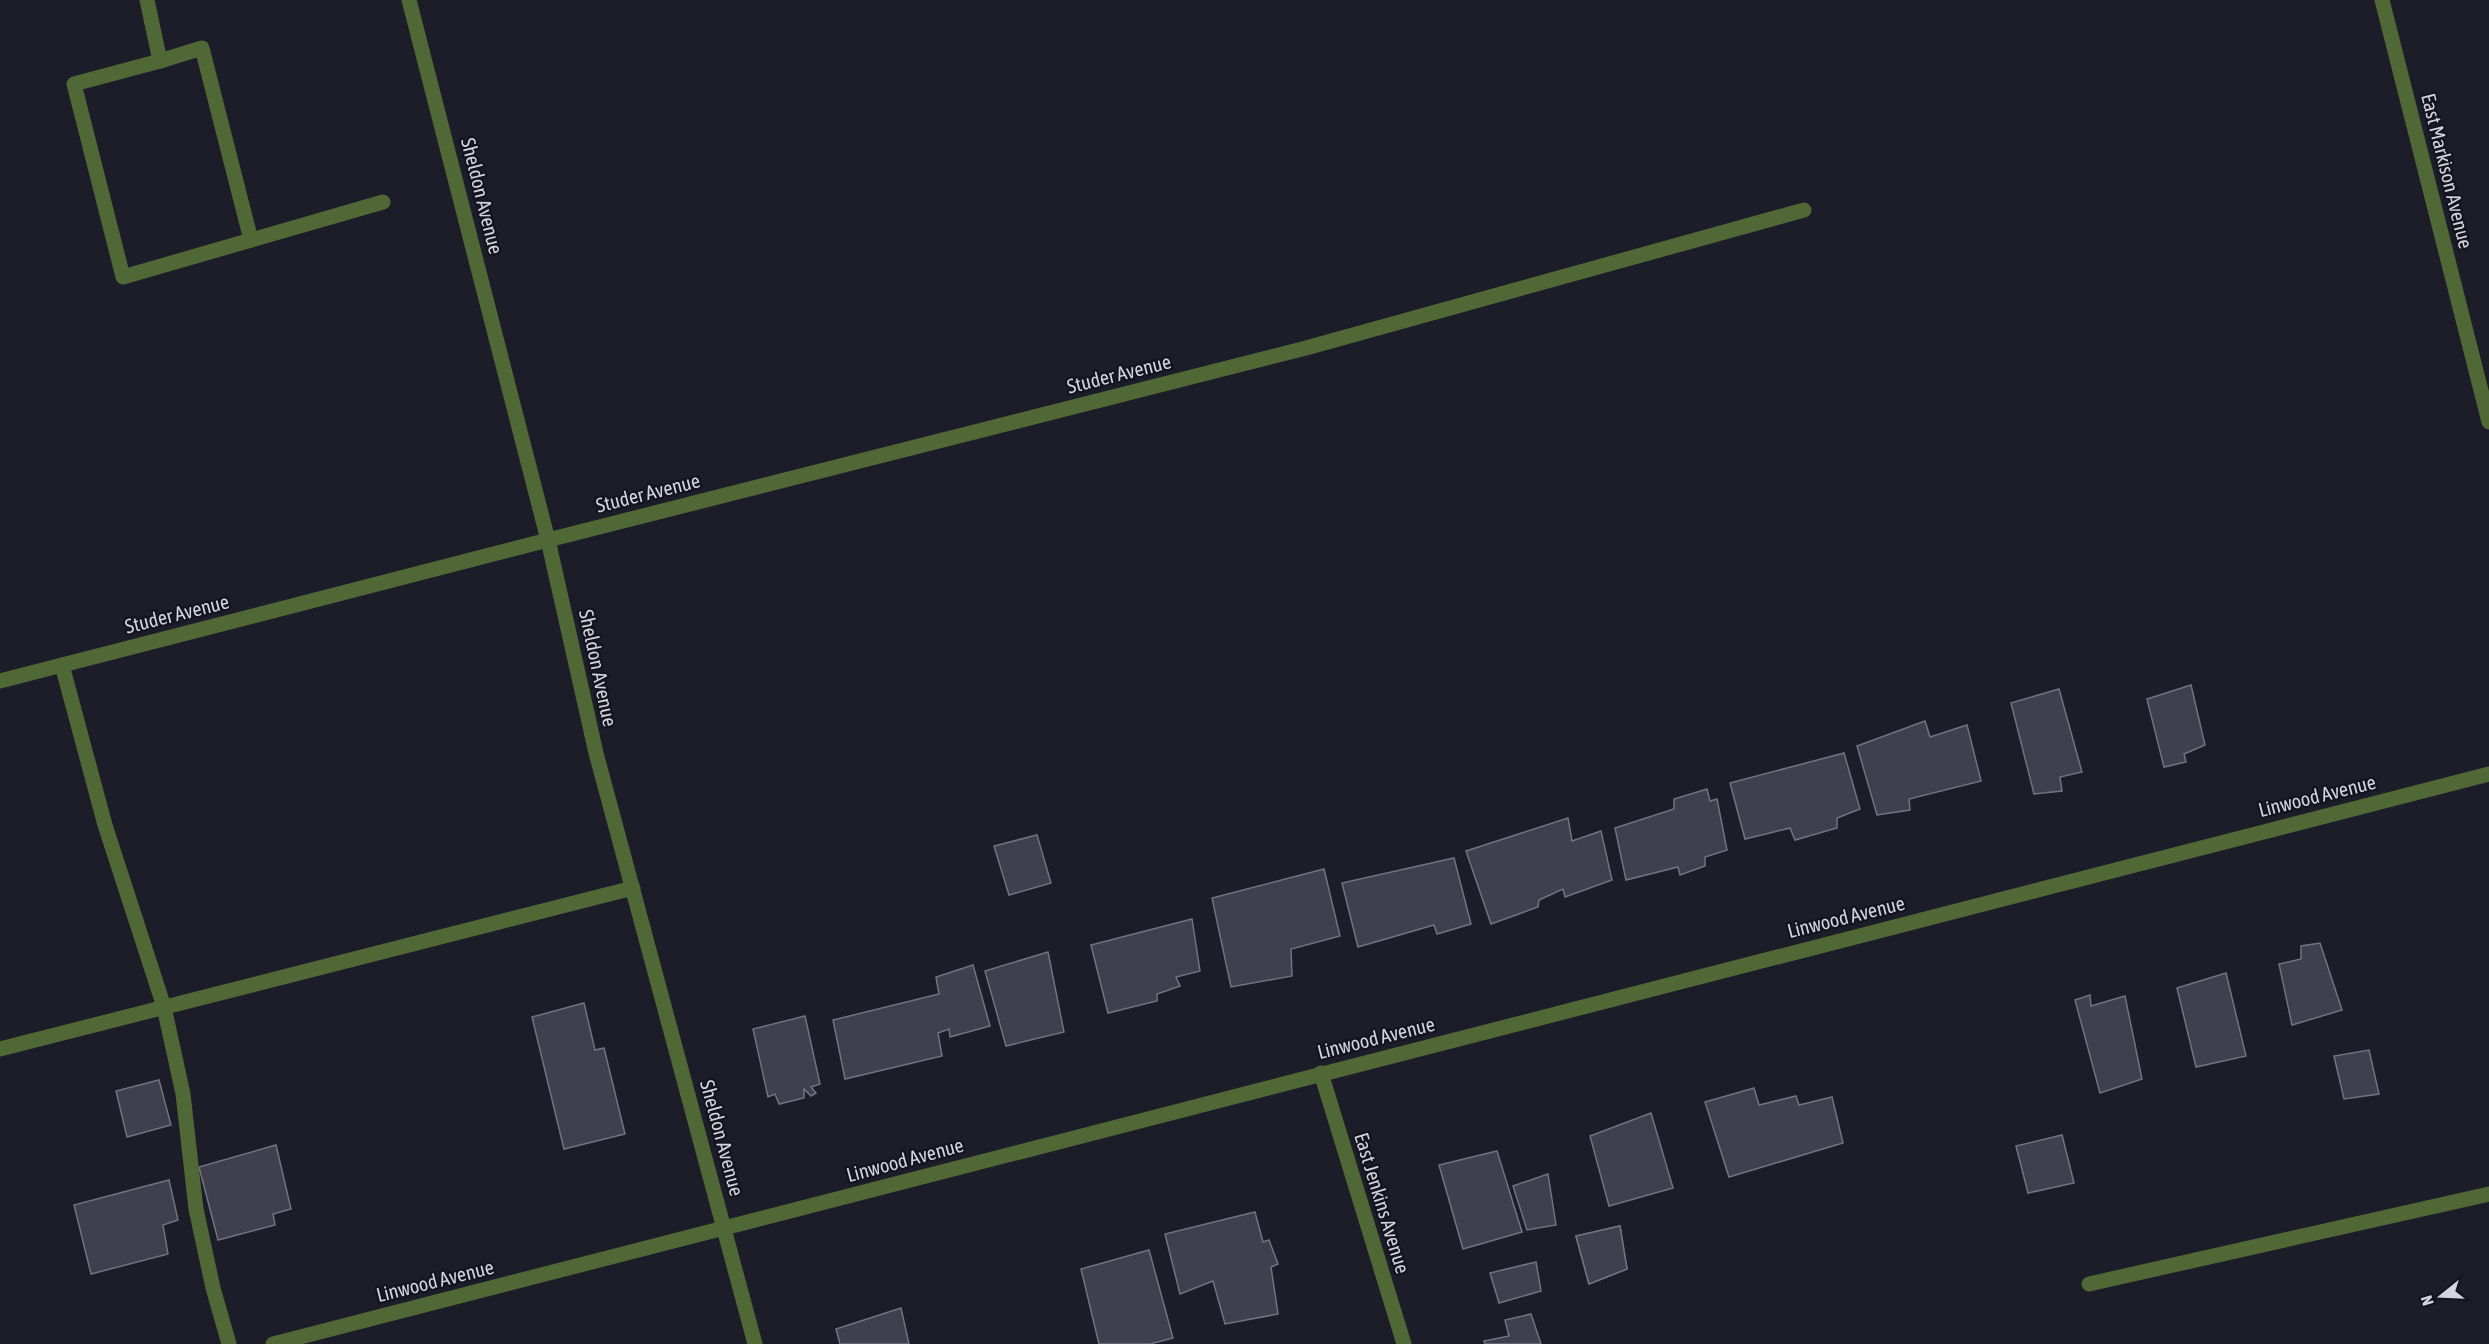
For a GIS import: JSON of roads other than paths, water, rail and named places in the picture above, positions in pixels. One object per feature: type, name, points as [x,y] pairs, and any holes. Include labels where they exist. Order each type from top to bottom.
[{"type":"street","points":[[147,0],[160,61]]},
{"type":"street","name":"Sheldon Avenue","points":[[409,0],[548,540],[596,753],[755,1344]]},
{"type":"street","name":"East Markison Avenue","points":[[2382,0],[2489,422]]},
{"type":"street","points":[[251,240],[202,48],[74,84],[123,277],[383,202]]},
{"type":"street","name":"Studer Avenue","points":[[0,681],[1306,348],[1804,210]]},
{"type":"street","points":[[62,665],[105,825],[164,1007],[183,1094],[196,1209],[213,1288],[229,1344]]},
{"type":"street","name":"Linwood Avenue","points":[[273,1344],[2489,774]]},
{"type":"street","points":[[0,1049],[633,888]]},
{"type":"street","name":"East Jenkins Avenue","points":[[1321,1073],[1404,1344]]},
{"type":"street","points":[[2089,1284],[2489,1194]]}]
